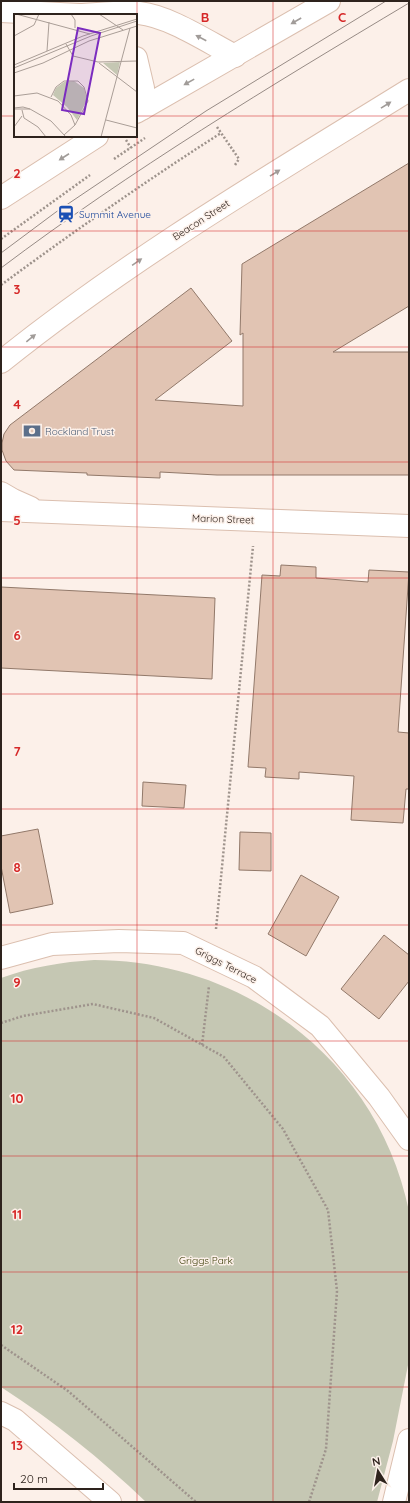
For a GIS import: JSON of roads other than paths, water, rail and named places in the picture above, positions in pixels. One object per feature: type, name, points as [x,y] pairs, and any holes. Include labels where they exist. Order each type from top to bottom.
[{"type":"street","points":[[139,110],[329,1]]},
{"type":"street","points":[[1,11],[60,14]]},
{"type":"street","points":[[137,14],[157,17],[172,23],[235,56]]},
{"type":"street","points":[[137,62],[143,88],[139,110]]},
{"type":"street","name":"Beacon Street","points":[[1,362],[76,304],[148,254],[236,197],[409,90]]},
{"type":"street","points":[[1,198],[95,137]]},
{"type":"street","name":"Marion Street","points":[[1,493],[38,511]]},
{"type":"street","name":"Marion Street","points":[[1,510],[409,526]]},
{"type":"street","name":"Griggs Terrace","points":[[1,958],[52,944],[119,941],[184,944],[254,977],[320,1026],[378,1097],[409,1139]]},
{"type":"street","points":[[1,1413],[15,1420],[110,1502]]},
{"type":"street","points":[[394,1502],[409,1440]]},
{"type":"tram line","points":[[1,253],[56,212],[206,111],[386,1]]},
{"type":"tram line","points":[[1,268],[50,232],[151,163],[253,97],[409,3]]},
{"type":"place","name":"Summit Avenue","points":[[66,214]]},
{"type":"place","name":"Rockland Trust","points":[[32,431]]},
{"type":"park label","name":"Griggs Park","points":[[206,1260]]}]
